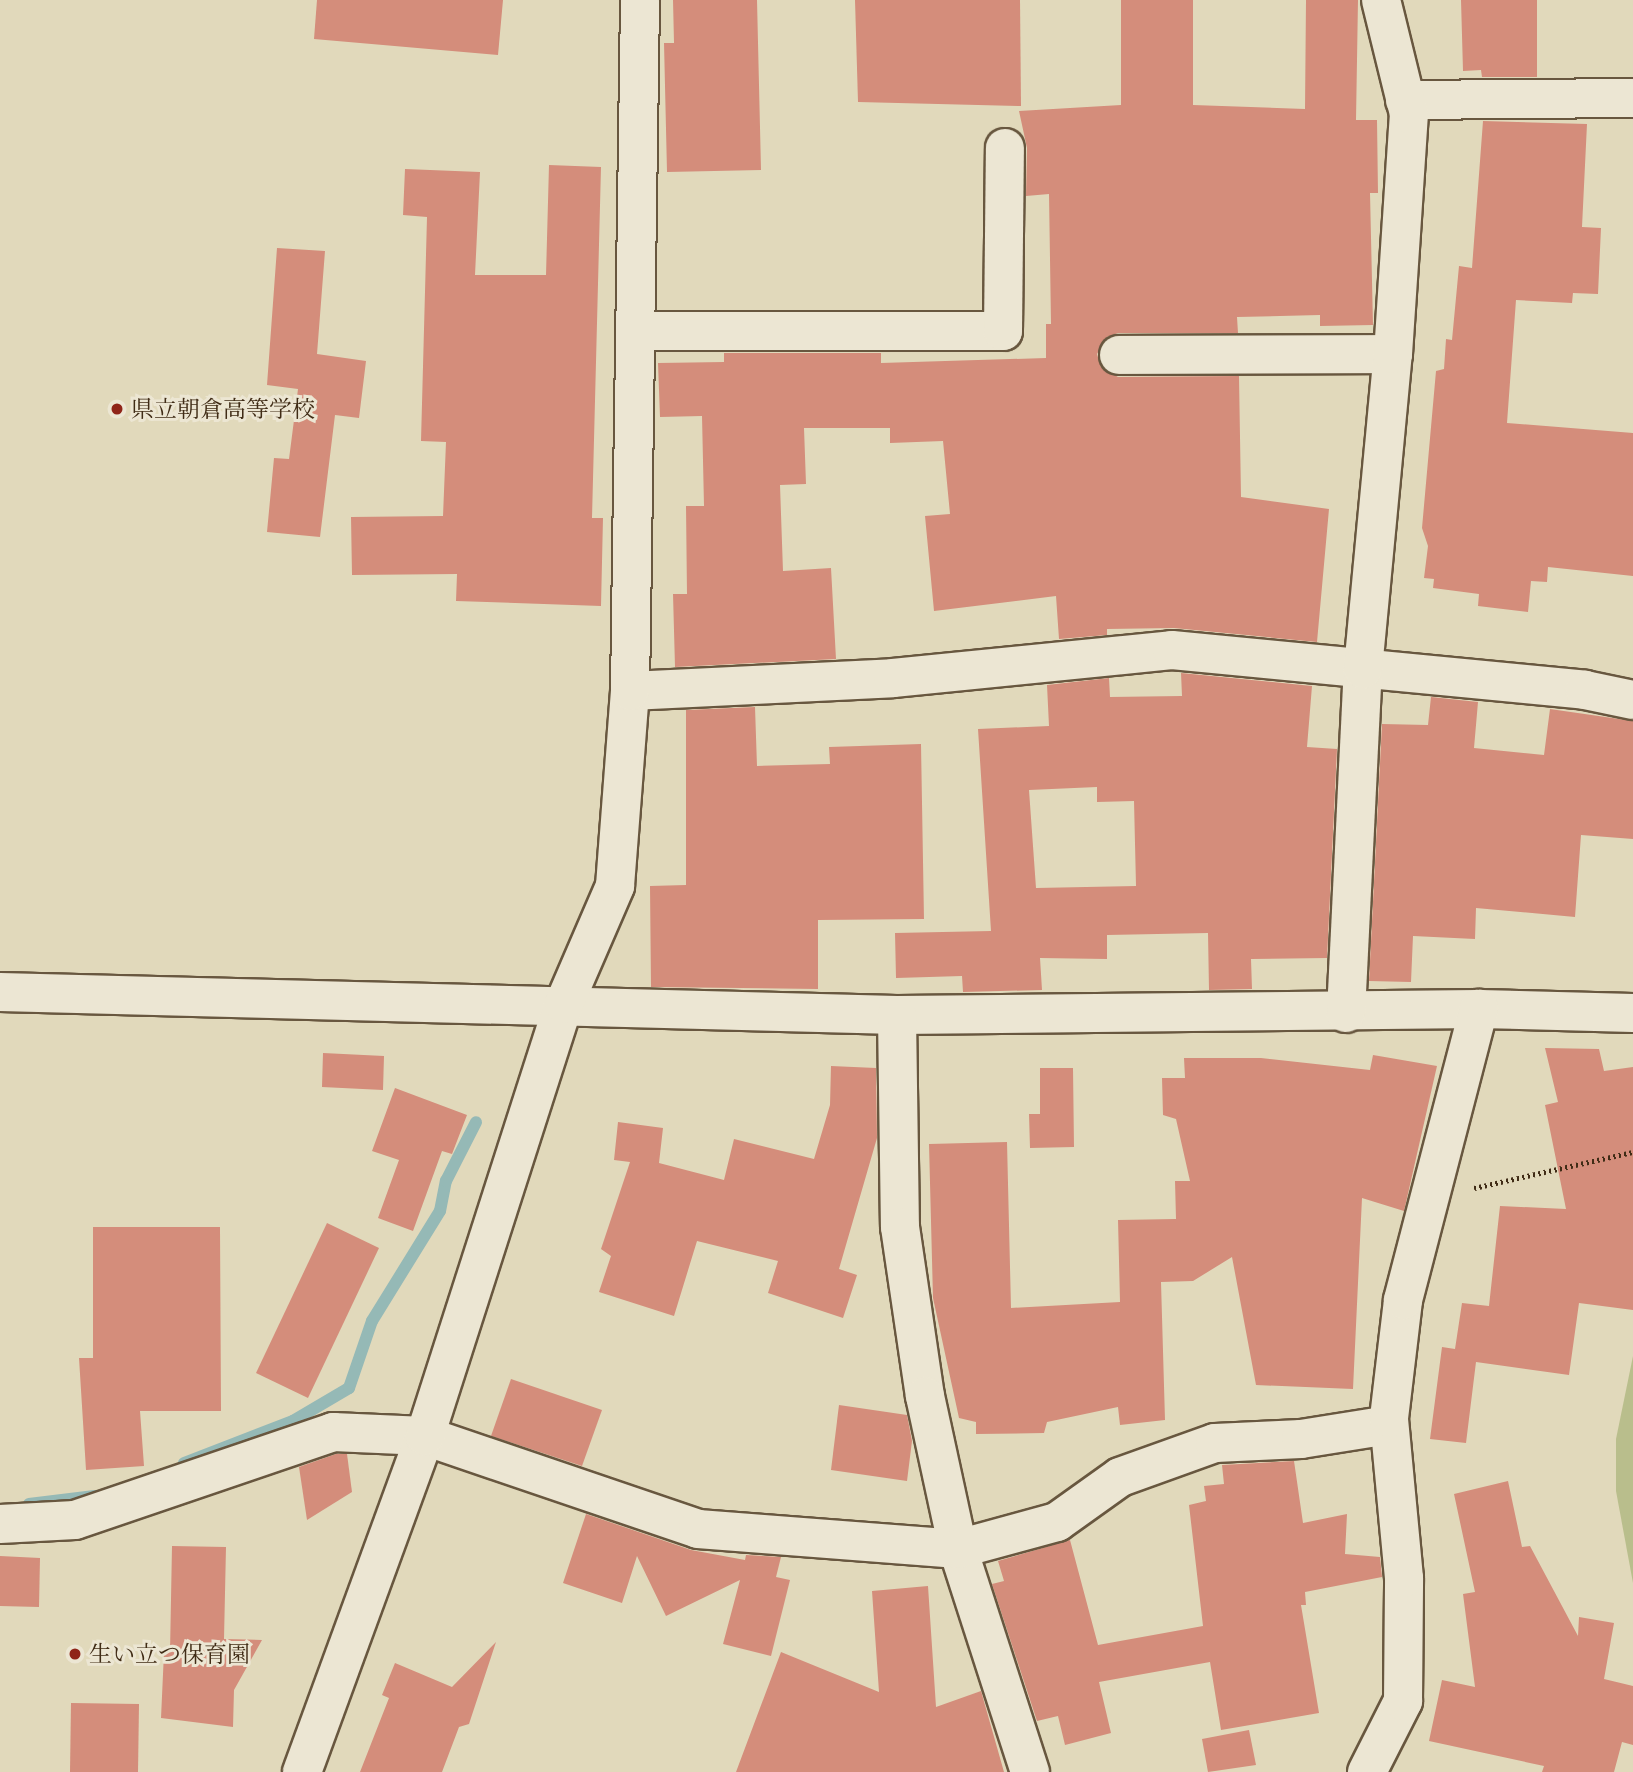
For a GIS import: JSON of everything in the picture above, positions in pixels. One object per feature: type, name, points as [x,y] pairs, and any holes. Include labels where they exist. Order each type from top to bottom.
[{"type":"street","points":[[302,1772],[425,1436],[564,1004],[615,886],[630,691],[640,0]]},
{"type":"street","points":[[1346,1013],[1363,669],[1393,354],[1409,114],[1381,0]]},
{"type":"street","points":[[1405,100],[1633,98]]},
{"type":"street","points":[[635,331],[1003,331],[1005,148]]},
{"type":"street","points":[[1119,355],[1393,354]]},
{"type":"street","points":[[630,691],[893,678],[1172,650],[1585,690],[1633,700]]},
{"type":"street","points":[[0,992],[564,1004],[897,1015],[1346,1013],[1479,1009],[1633,1013]]},
{"type":"street","points":[[1367,1772],[1403,1700],[1404,1578],[1390,1425],[1403,1300],[1479,1009]]},
{"type":"street","points":[[897,1015],[900,1227],[925,1396],[958,1549],[1030,1772]]},
{"type":"street","points":[[0,1524],[75,1520],[333,1432],[425,1436],[698,1529],[958,1549],[1057,1522],[1120,1478],[1214,1443],[1301,1439],[1390,1425]]},
{"type":"path","points":[[1431,1187],[1463,1190],[1633,1153]]},
{"type":"green space","points":[[1633,1356],[1633,1583],[1616,1491],[1616,1439]]},
{"type":"building","points":[[317,0],[503,0],[498,55],[314,39]]},
{"type":"building","points":[[673,0],[757,0],[761,170],[667,172],[664,43],[674,43]]},
{"type":"building","points":[[855,0],[1020,0],[1021,106],[858,102]]},
{"type":"building","points":[[1121,0],[1193,0],[1193,105],[1305,109],[1306,0],[1358,0],[1356,120],[1377,120],[1378,193],[1370,193],[1373,325],[1320,326],[1320,315],[1237,317],[1238,333],[1118,333],[1107,337],[1097,354],[1101,367],[1118,377],[1239,376],[1241,497],[1329,509],[1317,642],[1174,628],[1107,629],[1107,635],[1059,639],[1056,596],[934,611],[925,516],[950,514],[943,441],[890,443],[890,428],[804,428],[806,484],[780,485],[783,571],[831,568],[836,659],[675,667],[673,594],[687,594],[686,506],[704,506],[702,416],[660,417],[658,363],[724,362],[724,353],[881,353],[881,363],[1046,358],[1046,324],[1051,324],[1049,194],[1026,196],[1027,148],[1019,111],[1121,105]]},
{"type":"building","points":[[1461,0],[1537,0],[1537,77],[1482,77],[1481,70],[1463,71]]},
{"type":"building","points":[[1483,121],[1587,124],[1582,227],[1601,228],[1598,294],[1573,293],[1572,303],[1516,300],[1507,423],[1633,433],[1633,576],[1548,567],[1547,582],[1531,581],[1528,612],[1478,606],[1479,594],[1433,588],[1434,579],[1424,578],[1428,546],[1422,528],[1436,371],[1444,369],[1446,339],[1452,340],[1459,266],[1472,268]]},
{"type":"building","points":[[549,165],[601,167],[592,518],[603,518],[601,606],[456,601],[457,574],[352,575],[351,517],[443,516],[446,442],[421,441],[427,217],[403,215],[405,169],[480,172],[475,275],[546,275]]},
{"type":"building","points":[[277,248],[325,251],[317,354],[366,361],[359,418],[335,415],[320,537],[267,532],[274,458],[289,459],[298,389],[267,385]]},
{"type":"building","points":[[1181,673],[1312,686],[1307,747],[1337,749],[1327,958],[1251,959],[1252,989],[1209,990],[1208,933],[1107,935],[1107,959],[1040,958],[1042,990],[963,992],[962,976],[896,978],[895,933],[991,931],[978,729],[1049,726],[1047,685],[1109,678],[1110,697],[1182,696]],"holes":[[[1097,787],[1097,802],[1134,801],[1136,886],[1036,888],[1029,790]]]},
{"type":"building","points":[[1431,697],[1478,702],[1474,748],[1544,755],[1550,709],[1633,721],[1633,839],[1581,835],[1575,917],[1476,908],[1475,939],[1413,936],[1411,982],[1369,981],[1382,724],[1428,725]]},
{"type":"building","points":[[755,707],[757,766],[830,764],[829,747],[921,744],[924,919],[818,920],[818,989],[651,987],[650,886],[686,885],[686,710]]},
{"type":"building","points":[[1545,1048],[1599,1049],[1604,1071],[1633,1067],[1633,1310],[1579,1303],[1569,1375],[1476,1362],[1466,1443],[1430,1439],[1442,1347],[1455,1349],[1462,1303],[1489,1306],[1500,1206],[1566,1209],[1545,1105],[1558,1102]]},
{"type":"building","points":[[323,1053],[384,1056],[383,1090],[322,1087]]},
{"type":"building","points":[[1373,1055],[1437,1066],[1404,1211],[1362,1198],[1353,1389],[1256,1385],[1232,1257],[1193,1281],[1161,1282],[1165,1420],[1120,1425],[1118,1407],[1047,1422],[1044,1433],[976,1434],[976,1422],[959,1418],[933,1298],[929,1144],[1007,1142],[1011,1308],[1120,1302],[1118,1220],[1176,1219],[1175,1181],[1190,1181],[1176,1119],[1163,1115],[1162,1078],[1185,1078],[1184,1058],[1261,1058],[1370,1070]]},
{"type":"building","points":[[831,1066],[876,1068],[877,1138],[839,1269],[857,1275],[843,1318],[768,1293],[778,1261],[697,1241],[674,1316],[599,1292],[611,1256],[601,1249],[630,1162],[614,1160],[618,1122],[663,1128],[659,1163],[724,1180],[734,1139],[814,1159],[830,1105]]},
{"type":"building","points":[[1040,1068],[1073,1068],[1074,1147],[1030,1148],[1029,1114],[1040,1114]]},
{"type":"building","points":[[395,1088],[467,1115],[452,1154],[442,1151],[413,1231],[378,1218],[399,1160],[372,1151]]},
{"type":"building","points":[[327,1223],[379,1248],[308,1398],[256,1373]]},
{"type":"building","points":[[93,1227],[220,1227],[221,1411],[140,1411],[144,1466],[86,1470],[79,1358],[93,1358]]},
{"type":"building","points":[[511,1379],[602,1410],[582,1466],[491,1436]]},
{"type":"building","points":[[839,1405],[907,1415],[912,1441],[907,1481],[831,1470]]},
{"type":"building","points":[[336,1454],[347,1454],[352,1492],[307,1520],[299,1467]]},
{"type":"building","points":[[1294,1461],[1303,1523],[1347,1514],[1345,1554],[1380,1557],[1382,1577],[1305,1592],[1306,1605],[1301,1605],[1319,1713],[1221,1730],[1210,1662],[1099,1682],[1111,1733],[1065,1745],[1058,1716],[1037,1721],[992,1584],[1004,1581],[998,1561],[1070,1540],[1098,1645],[1203,1626],[1189,1505],[1206,1501],[1204,1486],[1224,1484],[1222,1465]]},
{"type":"building","points":[[1508,1481],[1522,1547],[1530,1546],[1578,1636],[1579,1617],[1614,1623],[1604,1679],[1633,1686],[1633,1745],[1622,1742],[1614,1772],[1542,1772],[1544,1766],[1429,1741],[1442,1680],[1475,1687],[1463,1594],[1475,1592],[1454,1494]]},
{"type":"building","points":[[586,1514],[691,1550],[745,1560],[746,1555],[781,1557],[776,1577],[790,1580],[771,1656],[723,1644],[740,1580],[666,1616],[637,1556],[622,1603],[563,1583]]},
{"type":"building","points":[[172,1546],[226,1547],[224,1639],[262,1640],[234,1690],[233,1727],[161,1718],[164,1652],[170,1652]]},
{"type":"building","points":[[0,1556],[40,1558],[39,1607],[0,1606]]},
{"type":"building","points":[[928,1586],[936,1707],[981,1691],[1004,1772],[736,1772],[781,1652],[879,1692],[872,1591]]},
{"type":"building","points":[[496,1642],[469,1724],[459,1727],[442,1772],[360,1772],[389,1698],[382,1695],[395,1663],[452,1687]]},
{"type":"building","points":[[71,1703],[139,1704],[138,1772],[70,1772]]},
{"type":"building","points":[[1249,1730],[1256,1765],[1208,1772],[1202,1739]]},
{"type":"waterway","points":[[184,1463],[293,1421],[349,1388],[372,1321],[440,1211],[446,1181],[476,1122]]},
{"type":"waterway","points":[[29,1504],[95,1496]]},
{"type":"place","name":"県立朝倉高等学校","points":[[117,409]]},
{"type":"place","name":"生い立つ保育園","points":[[75,1654]]}]
